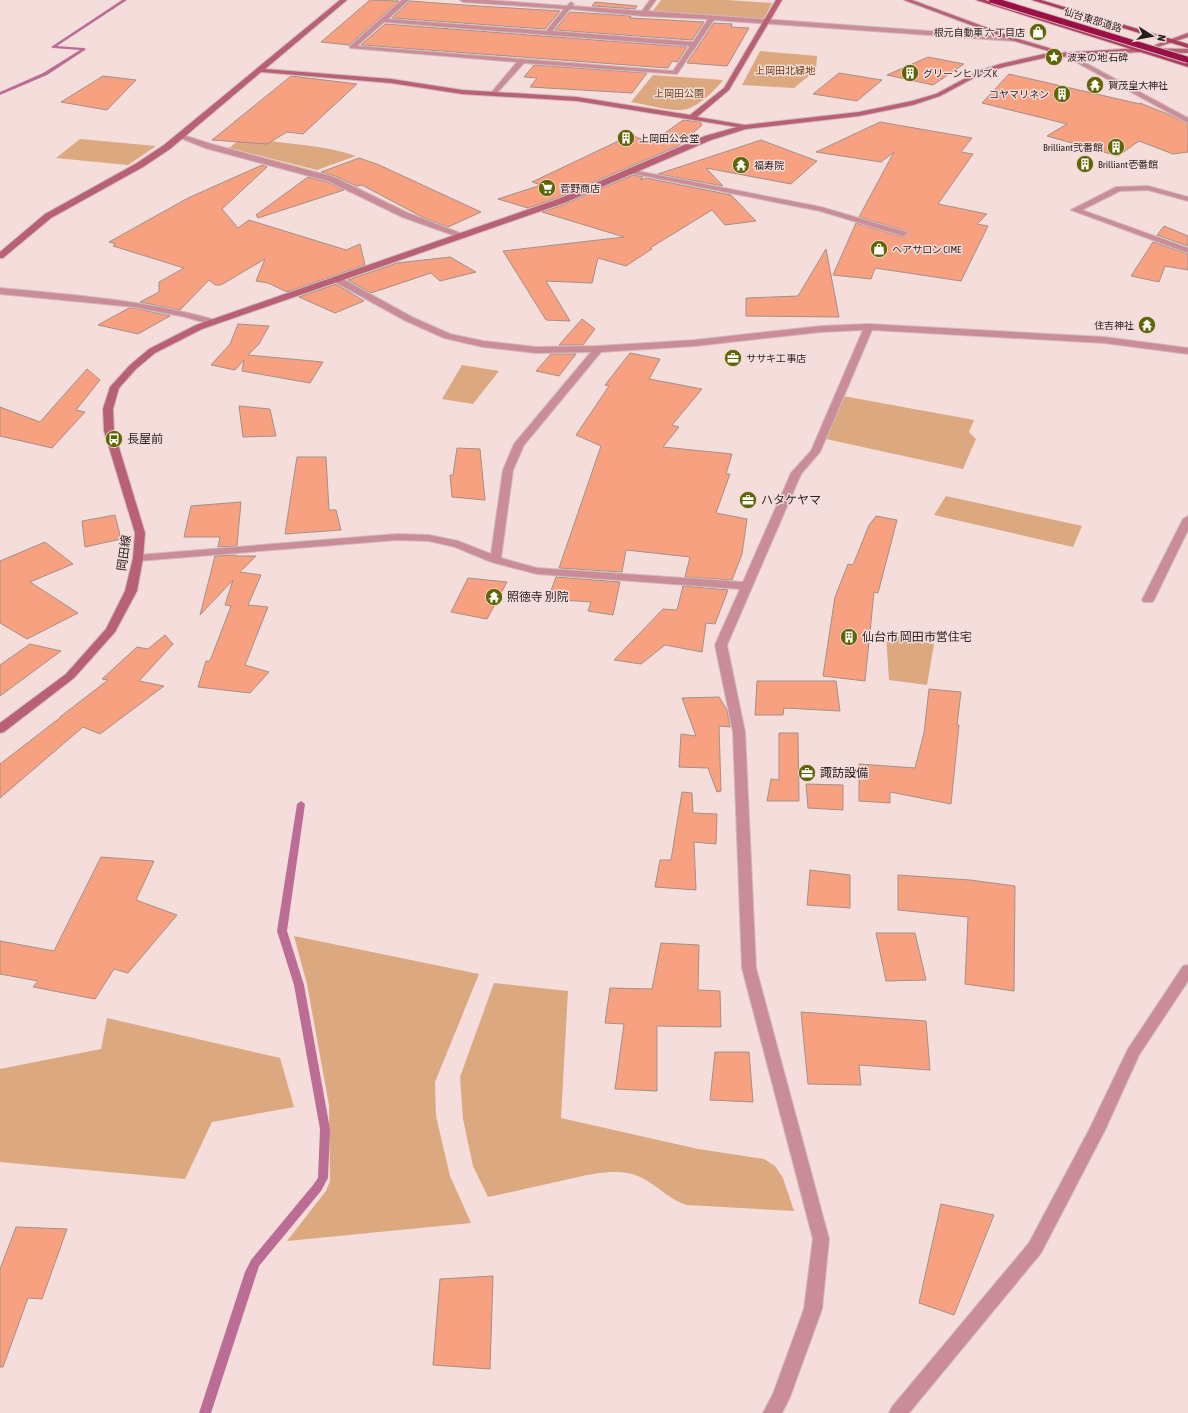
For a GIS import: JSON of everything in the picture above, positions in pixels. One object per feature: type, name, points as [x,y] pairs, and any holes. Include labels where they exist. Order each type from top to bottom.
[{"type":"highway","name":"仙台東部道路","points":[[992,0],[1188,60]]},
{"type":"highway","name":"仙台東部道路","points":[[1016,0],[1188,51]]},
{"type":"main road","points":[[979,0],[1188,65]]},
{"type":"main road","points":[[1035,0],[1188,46]]},
{"type":"street","points":[[0,256],[48,216],[140,165],[180,136],[344,0]]},
{"type":"street","points":[[406,0],[352,47],[675,73],[712,18]]},
{"type":"street","points":[[463,0],[643,14],[1013,39]]},
{"type":"street","points":[[547,33],[575,0]]},
{"type":"street","points":[[643,14],[653,0]]},
{"type":"street","points":[[691,118],[727,89],[779,0]]},
{"type":"street","points":[[907,0],[1013,39],[1065,54],[1188,121]]},
{"type":"street","points":[[383,20],[694,44]]},
{"type":"street","points":[[1140,50],[1188,35]]},
{"type":"street","points":[[259,70],[390,82],[462,92],[578,98],[745,127],[859,114],[913,103],[938,95],[981,72],[1002,65],[1044,56],[1140,50],[1188,51]]},
{"type":"street","points":[[493,94],[522,61]]},
{"type":"street","name":"岡田線","points":[[0,729],[70,676],[111,630],[131,591],[138,558],[140,533],[109,431],[108,409],[115,386],[152,352],[199,327],[338,280],[560,201],[708,138],[745,127]]},
{"type":"street","points":[[180,136],[208,146],[331,179],[405,215],[464,236]]},
{"type":"street","points":[[630,171],[821,209],[903,234]]},
{"type":"street","points":[[1188,199],[1148,188],[1119,189],[1075,210],[1188,251]]},
{"type":"street","points":[[338,280],[409,319],[447,336],[483,344],[536,350],[598,349],[695,343],[821,329],[869,327],[1104,340],[1188,351]]},
{"type":"street","points":[[0,291],[128,304],[198,317],[213,322]]},
{"type":"street","points":[[772,1413],[781,1397],[813,1309],[821,1239],[749,968],[739,732],[722,645],[796,473],[815,452],[869,327]]},
{"type":"street","points":[[495,560],[508,470],[519,444],[598,349]]},
{"type":"street","points":[[1148,600],[1188,519]]},
{"type":"street","points":[[138,558],[397,537],[429,538],[458,544],[495,560],[537,571],[747,586]]},
{"type":"street","points":[[898,1413],[1035,1248],[1097,1130],[1133,1053],[1188,970]]},
{"type":"green space","points":[[661,0],[727,0],[772,3],[764,19],[758,21],[652,12]]},
{"type":"green space","name":"上岡田北緑地","points":[[760,51],[817,56],[816,70],[794,88],[742,85]]},
{"type":"green space","name":"上岡田公園","points":[[653,75],[723,80],[704,99],[686,109],[669,109],[631,102]]},
{"type":"green space","points":[[244,136],[314,146],[356,156],[317,170],[229,148]]},
{"type":"green space","points":[[80,139],[156,146],[128,165],[56,158]]},
{"type":"green space","points":[[462,365],[499,371],[473,404],[442,399]]},
{"type":"green space","points":[[843,396],[974,420],[969,432],[976,439],[963,469],[826,439]]},
{"type":"green space","points":[[946,496],[1082,526],[1073,547],[934,515]]},
{"type":"green space","points":[[886,635],[934,644],[927,685],[889,680]]},
{"type":"green space","points":[[294,936],[479,974],[435,1082],[436,1116],[450,1176],[471,1223],[287,1241],[326,1191],[330,1181],[329,1105],[307,984]]},
{"type":"green space","points":[[494,983],[568,991],[561,1118],[698,1149],[764,1159],[775,1166],[783,1178],[794,1211],[687,1205],[640,1177],[623,1172],[594,1174],[488,1197],[473,1166],[463,1119],[460,1077]]},
{"type":"green space","points":[[107,1018],[280,1058],[294,1107],[212,1122],[185,1179],[0,1162],[0,1069],[101,1049]]},
{"type":"building","points":[[370,0],[399,1],[349,45],[321,42]]},
{"type":"building","points":[[410,1],[560,11],[545,29],[392,18]]},
{"type":"building","points":[[595,2],[637,6],[635,9],[592,6]]},
{"type":"building","points":[[570,12],[631,16],[630,18],[704,22],[692,40],[555,30]]},
{"type":"building","points":[[714,23],[732,24],[731,27],[749,28],[727,66],[687,63]]},
{"type":"building","points":[[385,24],[687,47],[677,62],[672,61],[668,68],[361,45]]},
{"type":"building","points":[[928,57],[964,64],[933,85],[887,75]]},
{"type":"building","points":[[534,65],[647,73],[632,93],[530,87],[537,78],[524,77]]},
{"type":"building","points":[[839,73],[882,80],[857,101],[813,94]]},
{"type":"building","points":[[1009,74],[1140,103],[1170,115],[1188,124],[1188,152],[1173,154],[1139,141],[1118,156],[1047,136],[1067,124],[982,103]]},
{"type":"building","points":[[103,76],[136,80],[107,110],[61,102]]},
{"type":"building","points":[[291,76],[357,84],[303,134],[287,132],[267,144],[212,140]]},
{"type":"building","points":[[683,120],[700,122],[702,125],[678,146],[557,198],[528,208],[498,199],[541,185],[532,182],[631,135],[651,143]]},
{"type":"building","points":[[880,122],[972,138],[961,152],[973,154],[938,204],[987,214],[977,224],[988,226],[961,281],[875,268],[871,279],[833,275],[856,223],[903,237],[908,234],[906,231],[859,217],[894,152],[881,162],[816,152]]},
{"type":"building","points":[[761,140],[817,161],[791,184],[706,168],[723,186],[658,174]]},
{"type":"building","points":[[359,158],[377,164],[481,212],[448,227],[422,217],[362,185],[357,186],[335,176],[321,172]]},
{"type":"building","points":[[262,165],[267,167],[222,209],[238,228],[249,220],[346,250],[360,244],[365,265],[287,292],[268,283],[256,281],[265,259],[221,285],[215,285],[209,280],[180,310],[140,302],[159,292],[159,282],[184,268],[113,246],[116,244],[109,242],[188,198]]},
{"type":"building","points":[[633,175],[643,177],[640,180],[646,178],[731,195],[756,221],[725,225],[712,210],[650,248],[652,249],[626,266],[598,258],[592,283],[546,281],[570,321],[546,320],[503,251],[624,237],[542,212],[565,204]]},
{"type":"building","points":[[308,177],[327,182],[344,190],[258,218],[256,215]]},
{"type":"building","points":[[1164,226],[1188,236],[1188,246],[1157,235]]},
{"type":"building","points":[[1153,242],[1188,254],[1188,270],[1165,266],[1159,282],[1131,276]]},
{"type":"building","points":[[826,249],[839,317],[746,316],[746,298],[798,296]]},
{"type":"building","points":[[450,257],[476,272],[440,281],[431,273],[371,293],[348,280],[397,263]]},
{"type":"building","points":[[336,284],[364,301],[335,313],[299,297]]},
{"type":"building","points":[[129,308],[170,316],[138,334],[98,325]]},
{"type":"building","points":[[582,319],[595,329],[583,345],[559,345]]},
{"type":"building","points":[[238,324],[269,326],[259,344],[248,355],[323,362],[310,383],[242,371],[244,360],[235,370],[211,365],[230,344]]},
{"type":"building","points":[[630,353],[660,359],[649,379],[702,389],[672,425],[679,427],[663,447],[732,454],[726,474],[730,474],[716,513],[747,519],[742,554],[732,580],[685,577],[690,557],[626,550],[622,572],[559,568],[601,446],[576,435],[609,386],[605,385]]},
{"type":"building","points":[[551,354],[576,354],[559,376],[536,371]]},
{"type":"building","points":[[87,369],[100,380],[76,410],[85,412],[52,448],[0,436],[0,407],[40,422]]},
{"type":"building","points":[[239,406],[270,409],[276,436],[243,437]]},
{"type":"building","points":[[457,448],[480,449],[485,500],[452,497],[450,475],[453,475]]},
{"type":"building","points":[[297,457],[326,457],[329,510],[336,510],[341,530],[285,534]]},
{"type":"building","points":[[241,502],[237,546],[218,547],[220,537],[184,537],[191,506]]},
{"type":"building","points":[[115,515],[121,539],[85,547],[82,521]]},
{"type":"building","points":[[876,516],[897,520],[878,593],[874,592],[865,681],[823,676],[835,597],[848,564],[853,565],[869,525]]},
{"type":"building","points":[[45,542],[73,564],[30,582],[78,613],[27,639],[0,623],[0,561]]},
{"type":"building","points":[[215,556],[256,556],[240,572],[261,575],[248,605],[268,607],[245,665],[269,672],[250,693],[198,687],[206,661],[210,661],[231,606],[225,605],[233,580],[200,615]]},
{"type":"building","points":[[556,577],[620,582],[613,615],[588,611],[591,602],[548,599]]},
{"type":"building","points":[[468,578],[507,582],[487,619],[451,612]]},
{"type":"building","points":[[683,586],[728,590],[715,624],[706,623],[702,652],[665,645],[641,664],[614,660],[663,609],[677,610]]},
{"type":"building","points":[[165,635],[173,644],[139,681],[164,686],[100,734],[83,727],[0,798],[0,764],[108,680],[102,679],[137,647],[148,649]]},
{"type":"building","points":[[30,644],[61,651],[0,696],[0,665]]},
{"type":"building","points":[[757,681],[836,681],[840,711],[784,708],[783,715],[755,715]]},
{"type":"building","points":[[929,689],[961,692],[951,804],[890,792],[890,803],[859,801],[859,764],[915,768],[924,733]]},
{"type":"building","points":[[719,697],[727,710],[730,727],[719,726],[721,791],[717,792],[708,768],[679,767],[681,734],[696,736],[682,698]]},
{"type":"building","points":[[779,733],[798,733],[799,801],[767,801],[771,779],[779,780]]},
{"type":"building","points":[[806,784],[843,785],[843,810],[808,808]]},
{"type":"building","points":[[682,792],[692,793],[693,813],[717,814],[716,844],[694,842],[696,890],[655,887],[660,860],[671,860]]},
{"type":"building","points":[[101,857],[154,861],[136,900],[177,915],[128,973],[114,969],[95,999],[33,987],[38,981],[0,974],[0,941],[54,951]]},
{"type":"building","points":[[810,870],[850,875],[850,908],[807,905]]},
{"type":"building","points":[[898,875],[970,880],[1015,886],[1014,991],[965,984],[968,917],[898,910]]},
{"type":"building","points":[[876,933],[915,933],[926,980],[886,981]]},
{"type":"building","points":[[661,943],[699,945],[698,990],[720,991],[721,1027],[657,1026],[657,1091],[615,1089],[624,1024],[605,1023],[610,988],[652,989]]},
{"type":"building","points":[[801,1012],[926,1021],[930,1070],[859,1065],[861,1085],[808,1084]]},
{"type":"building","points":[[715,1052],[749,1052],[753,1102],[710,1100]]},
{"type":"building","points":[[941,1204],[994,1215],[954,1315],[919,1303]]},
{"type":"building","points":[[16,1227],[67,1229],[42,1299],[28,1298],[3,1367],[0,1367],[0,1269]]},
{"type":"building","points":[[493,1276],[490,1369],[433,1365],[440,1279]]},
{"type":"waterway","points":[[0,94],[45,74],[84,49],[53,47],[125,0]]},
{"type":"waterway","points":[[205,1413],[255,1263],[317,1188],[323,1178],[325,1129],[299,985],[282,931],[301,804]]},
{"type":"place","name":"根元自動車 六丁目店","points":[[1038,32]]},
{"type":"place","name":"波来の地 石碑","points":[[1054,57]]},
{"type":"place","name":"グリーンヒルズK","points":[[910,73]]},
{"type":"place","name":"賀茂皇大神社","points":[[1095,85]]},
{"type":"place","name":"コヤマリネン","points":[[1062,94]]},
{"type":"place","name":"上岡田公会堂","points":[[626,138]]},
{"type":"place","name":"Brilliant弐番館","points":[[1116,147]]},
{"type":"place","name":"Brilliant壱番館","points":[[1085,164]]},
{"type":"place","name":"福寿院","points":[[741,165]]},
{"type":"place","name":"菅野商店","points":[[547,188]]},
{"type":"place","name":"ヘアサロン CIME","points":[[879,249]]},
{"type":"place","name":"住吉神社","points":[[1147,325]]},
{"type":"place","name":"ササキ工事店","points":[[733,358]]},
{"type":"place","name":"長屋前","points":[[114,439]]},
{"type":"place","name":"ハタケヤマ","points":[[748,500]]},
{"type":"place","name":"照徳寺 別院","points":[[494,597]]},
{"type":"place","name":"仙台市 岡田市営住宅","points":[[849,637]]},
{"type":"place","name":"諏訪設備","points":[[807,773]]}]
